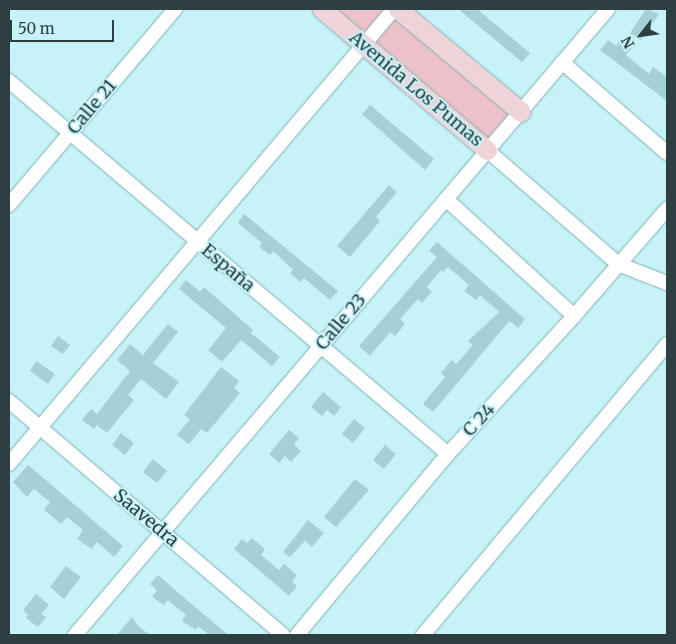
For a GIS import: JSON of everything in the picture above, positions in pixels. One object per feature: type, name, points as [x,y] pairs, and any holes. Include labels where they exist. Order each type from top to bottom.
[{"type":"main road","name":"Avenida Los Pumas","points":[[322,9],[488,150]]},
{"type":"main road","points":[[396,9],[521,112]]},
{"type":"street","name":"Calle 21","points":[[9,205],[175,9]]},
{"type":"street","points":[[9,464],[396,9]]},
{"type":"street","name":"Calle 23","points":[[75,635],[608,9]]},
{"type":"street","points":[[562,62],[667,153]]},
{"type":"street","name":"España","points":[[9,81],[448,454]]},
{"type":"street","points":[[488,150],[618,264],[667,283]]},
{"type":"street","points":[[446,199],[574,316]]},
{"type":"street","name":"C 24","points":[[297,635],[448,454],[574,316],[667,209]]},
{"type":"street","points":[[422,635],[667,344]]},
{"type":"street","name":"Saavedra","points":[[9,401],[283,635]]},
{"type":"shaded area","points":[[323,9],[398,9],[520,112],[487,149]]},
{"type":"building","points":[[458,9],[477,9],[530,53],[522,62]]},
{"type":"building","points":[[646,9],[659,14],[641,40],[630,33]]},
{"type":"building","points":[[608,40],[616,46],[620,40],[632,48],[626,55],[649,74],[653,67],[667,77],[667,101],[600,50]]},
{"type":"building","points":[[370,105],[434,159],[425,170],[362,114]]},
{"type":"building","points":[[389,185],[397,192],[376,217],[380,221],[350,257],[337,246]]},
{"type":"building","points":[[244,214],[338,291],[330,300],[304,278],[300,282],[290,273],[293,270],[273,251],[270,255],[259,247],[262,243],[238,223]]},
{"type":"building","points":[[437,242],[525,319],[518,328],[510,321],[505,326],[433,412],[423,404],[445,377],[441,373],[452,360],[456,364],[473,345],[468,341],[499,312],[480,295],[476,300],[464,291],[469,285],[448,267],[443,272],[441,270],[427,287],[432,292],[422,303],[418,299],[400,319],[405,324],[395,336],[390,332],[370,356],[359,346],[437,257],[429,251]]},
{"type":"building","points":[[186,280],[200,292],[204,287],[253,330],[251,333],[280,357],[272,366],[241,340],[222,362],[208,350],[226,328],[179,289]]},
{"type":"building","points":[[168,324],[178,332],[153,363],[179,382],[166,399],[141,379],[128,395],[134,400],[107,433],[97,425],[94,429],[82,420],[91,409],[97,414],[130,371],[117,360],[130,344],[143,355]]},
{"type":"building","points":[[58,336],[70,345],[63,354],[51,346]]},
{"type":"building","points":[[36,361],[55,374],[48,384],[30,371]]},
{"type":"building","points":[[221,367],[239,381],[234,388],[240,393],[207,433],[201,429],[189,444],[177,435],[190,419],[184,415]]},
{"type":"building","points":[[323,392],[341,407],[334,416],[327,410],[322,416],[311,407]]},
{"type":"building","points":[[354,419],[365,428],[353,443],[342,434]]},
{"type":"building","points":[[289,430],[299,438],[294,445],[301,451],[291,462],[285,456],[279,463],[269,454]]},
{"type":"building","points":[[121,433],[134,443],[125,455],[112,445]]},
{"type":"building","points":[[385,445],[396,454],[384,469],[373,460]]},
{"type":"building","points":[[153,459],[167,471],[157,483],[143,472]]},
{"type":"building","points":[[28,465],[123,546],[114,557],[97,542],[92,549],[77,539],[83,530],[67,517],[61,524],[44,510],[50,502],[34,489],[27,497],[13,482]]},
{"type":"building","points":[[355,479],[369,490],[336,527],[324,517]]},
{"type":"building","points":[[308,520],[324,533],[312,547],[305,541],[290,557],[283,552]]},
{"type":"building","points":[[252,538],[265,549],[261,555],[279,570],[284,564],[297,575],[292,582],[297,586],[289,596],[234,549],[242,539],[247,543]]},
{"type":"building","points":[[66,566],[81,577],[64,599],[50,587]]},
{"type":"building","points":[[158,575],[228,635],[209,635],[198,626],[196,630],[182,621],[186,615],[168,600],[164,605],[152,597],[157,590],[150,584]]},
{"type":"building","points":[[36,594],[49,605],[41,614],[46,617],[38,627],[26,618],[28,615],[23,610]]},
{"type":"building","points":[[132,617],[138,626],[150,635],[117,635]]}]
